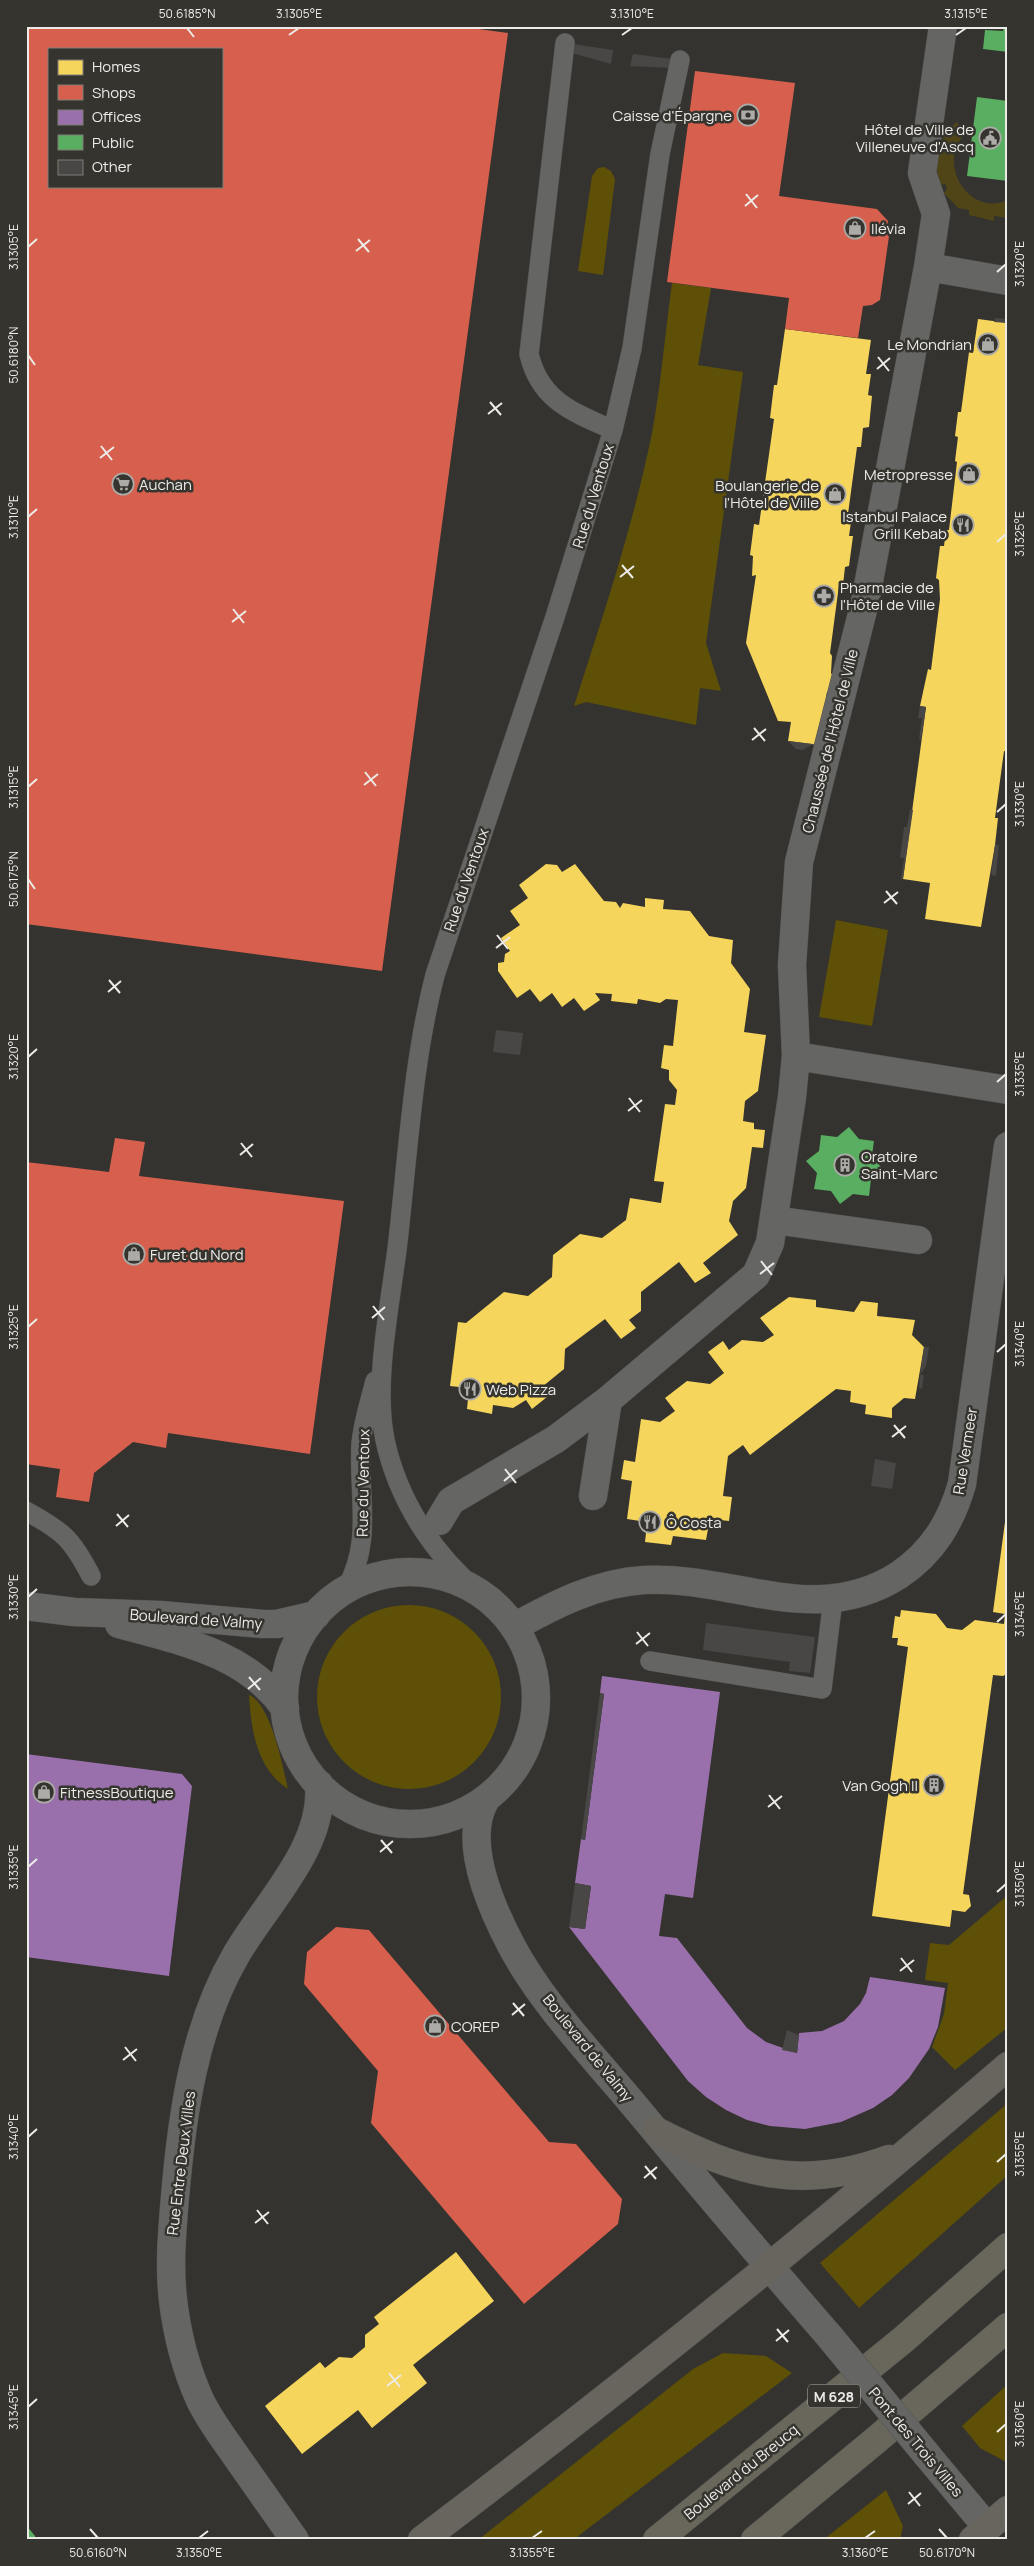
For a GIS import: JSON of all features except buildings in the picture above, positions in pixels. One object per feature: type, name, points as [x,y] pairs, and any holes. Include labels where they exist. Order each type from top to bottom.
[{"type":"highway","name":"Boulevard du Breucq","points":[[657,2540],[904,2338],[1008,2247]]},
{"type":"highway","points":[[755,2540],[891,2428],[1008,2327]]},
{"type":"main road","points":[[422,2540],[574,2425],[917,2144],[1008,2066]]},
{"type":"main road","points":[[656,2131],[724,2162],[759,2171],[796,2177],[829,2176],[861,2169],[917,2144]]},
{"type":"main road","points":[[986,2536],[1008,2510]]},
{"type":"street","name":"Chaussée de l'Hôtel de Ville","points":[[439,1522],[451,1501],[556,1439],[608,1400],[756,1275],[770,1243],[792,1097],[796,1056],[792,965],[799,862],[865,602],[928,267],[936,214],[922,173],[943,26]]},
{"type":"street","points":[[928,267],[1008,281]]},
{"type":"street","points":[[796,1056],[1008,1090]]},
{"type":"street","name":"Rue Vermeer","points":[[514,1627],[560,1601],[623,1581],[670,1580],[796,1599],[833,1599],[878,1587],[906,1570],[933,1545],[954,1511],[962,1484],[1008,1146]]},
{"type":"street","points":[[774,1220],[918,1240]]},
{"type":"street","points":[[593,1496],[608,1400]]},
{"type":"street","points":[[403,1572],[442,1577],[479,1592],[498,1608],[514,1627],[523,1642],[534,1675],[536,1710],[533,1727],[520,1760],[511,1774],[486,1799],[470,1809],[445,1819],[418,1824],[400,1823],[364,1815],[348,1807],[319,1784],[296,1749],[285,1708],[289,1665],[300,1639],[316,1615],[346,1590],[364,1581],[403,1572]]},
{"type":"street","name":"Boulevard de Valmy","points":[[26,1606],[74,1612],[160,1615],[263,1624],[277,1624],[316,1615]]},
{"type":"street","name":"Boulevard de Valmy","points":[[74,1612],[181,1640],[234,1661],[260,1679],[285,1708]]},
{"type":"street","name":"Rue Entre Deux Villes","points":[[295,2540],[215,2426],[201,2402],[181,2343],[173,2301],[170,2258],[178,2171],[189,2093],[206,2021],[219,1988],[236,1954],[311,1838],[320,1807],[319,1784]]},
{"type":"street","name":"Boulevard de Valmy","points":[[486,1799],[480,1808],[476,1827],[476,1849],[494,1907],[511,1946],[558,2012],[768,2265]]},
{"type":"street","name":"Pont des Trois Villes","points":[[768,2265],[927,2455],[986,2536]]},
{"type":"lane","points":[[565,43],[529,354],[538,382],[548,392],[572,411],[613,430]]},
{"type":"lane","name":"Rue du Ventoux","points":[[479,1592],[456,1573],[432,1545],[408,1502],[391,1465],[381,1416],[385,1346],[427,1005],[446,939],[578,546],[613,430],[632,348],[660,154],[680,60]]},
{"type":"lane","name":"Rue du Ventoux","points":[[346,1590],[356,1573],[362,1544],[363,1428],[385,1346]]},
{"type":"lane","points":[[26,1511],[50,1525],[75,1546],[91,1576]]},
{"type":"lane","points":[[650,1661],[822,1689],[833,1599]]},
{"type":"shaded area","points":[[957,122],[965,133],[954,154],[958,179],[970,195],[978,200],[987,203],[998,203],[1008,200],[1008,218],[994,216],[994,221],[969,215],[969,210],[958,208],[944,193],[947,189],[945,184],[941,185],[938,177],[938,151],[945,135]]},
{"type":"shaded area","points":[[604,167],[611,171],[615,179],[603,275],[578,271],[592,176],[598,168]]},
{"type":"shaded area","points":[[672,283],[711,288],[698,365],[743,372],[706,643],[721,691],[700,688],[696,725],[586,702],[574,706],[617,571],[644,468],[655,415]]},
{"type":"shaded area","points":[[836,920],[888,930],[872,1026],[819,1017]]},
{"type":"shaded area","points":[[418,1605],[436,1608],[453,1615],[480,1638],[491,1653],[498,1670],[501,1697],[498,1724],[491,1741],[468,1768],[453,1779],[436,1786],[400,1789],[382,1786],[365,1779],[338,1756],[327,1741],[320,1724],[317,1688],[320,1670],[327,1653],[350,1626],[365,1615],[382,1608]]},
{"type":"shaded area","points":[[249,1695],[257,1700],[270,1723],[288,1789],[269,1771],[258,1748],[254,1735]]},
{"type":"shaded area","points":[[1008,1895],[1008,2027],[955,2070],[932,2047],[944,2014],[948,1983],[925,1980],[930,1943],[949,1945]]},
{"type":"shaded area","points":[[1008,2103],[1008,2175],[859,2308],[820,2263]]},
{"type":"shaded area","points":[[723,2353],[766,2356],[792,2373],[573,2540],[478,2540],[693,2369]]},
{"type":"shaded area","points":[[1008,2384],[1008,2463],[980,2448],[962,2426]]},
{"type":"shaded area","points":[[886,2490],[903,2526],[900,2540],[823,2540]]},
{"type":"place","name":"Caisse d'Épargne","points":[[748,115]]},
{"type":"place","name":"Hôtel de Ville de Villeneuve d'Ascq","points":[[990,138]]},
{"type":"place","name":"Ilévia","points":[[855,228]]},
{"type":"place","name":"Le Mondrian","points":[[988,344]]},
{"type":"place","name":"Metropresse","points":[[969,474]]},
{"type":"place","name":"Auchan","points":[[123,484]]},
{"type":"place","name":"Boulangerie de l'Hôtel de Ville","points":[[835,494]]},
{"type":"place","name":"Istanbul Palace Grill Kebab","points":[[963,525]]},
{"type":"place","name":"Pharmacie de l'Hôtel de Ville","points":[[824,596]]},
{"type":"place","name":"Oratoire Saint-Marc","points":[[845,1165]]},
{"type":"place","name":"Furet du Nord","points":[[134,1254]]},
{"type":"place","name":"Web Pizza","points":[[470,1389]]},
{"type":"place","name":"Ô Costa","points":[[650,1522]]},
{"type":"place","name":"Van Gogh II","points":[[934,1785]]},
{"type":"place","name":"FitnessBoutique","points":[[44,1792]]},
{"type":"place","name":"COREP","points":[[435,2026]]}]
